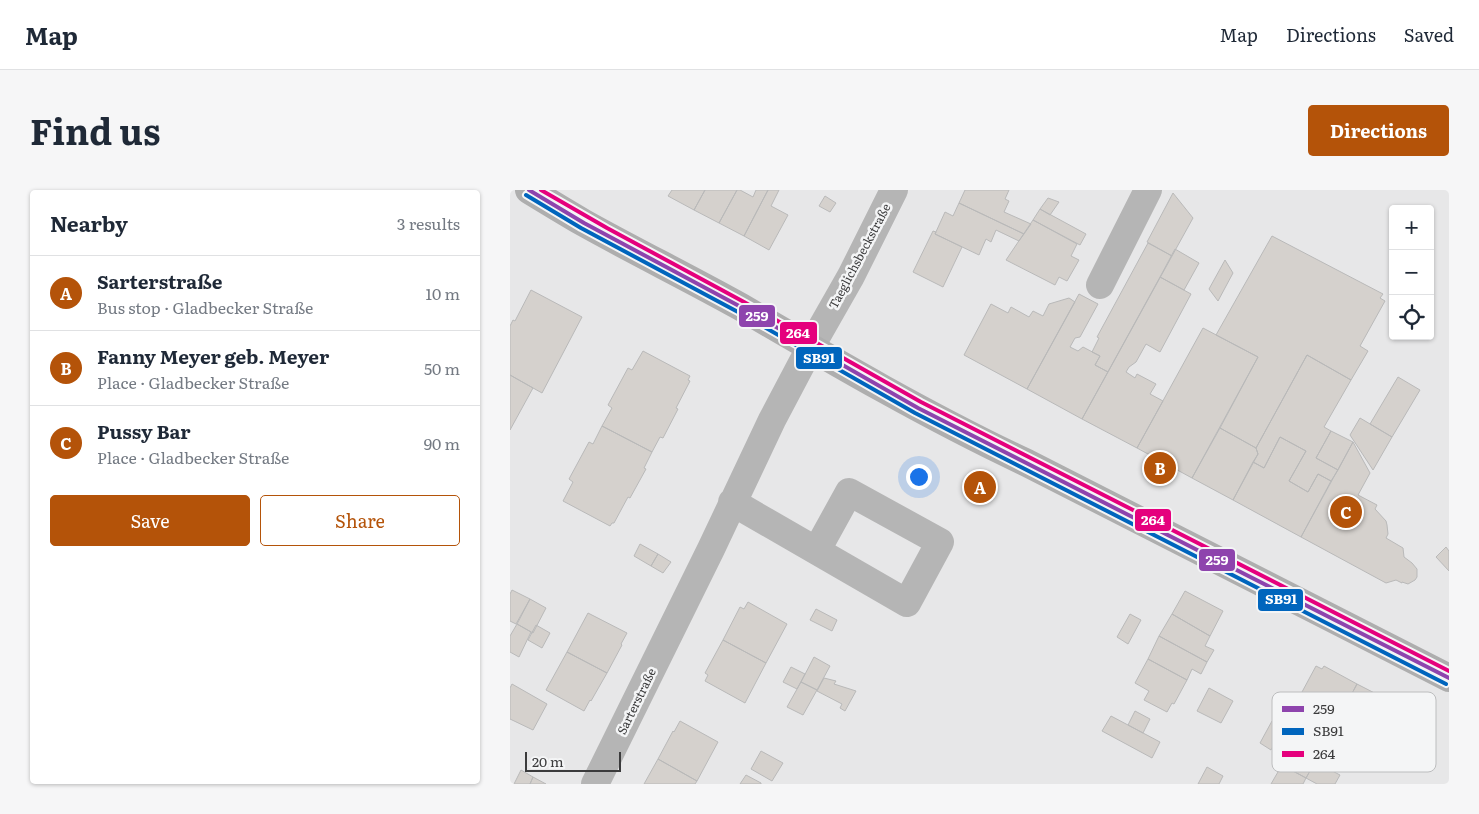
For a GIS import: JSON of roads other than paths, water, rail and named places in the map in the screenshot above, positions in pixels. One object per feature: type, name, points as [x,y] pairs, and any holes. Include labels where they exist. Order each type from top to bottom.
[{"type":"main road","points":[[529,190],[582,222],[986,444],[1027,463],[1449,678]]},
{"type":"street","name":"Taeglichsbeckstraße","points":[[810,348],[850,276],[894,190]]},
{"type":"street","points":[[1100,285],[1148,190]]},
{"type":"street","name":"Sarterstraße","points":[[595,784],[711,549],[772,420],[810,348]]},
{"type":"street","points":[[732,502],[817,550]]},
{"type":"place","name":"Fanny Meyer geb. Meyer","points":[[1160,468]]},
{"type":"place","name":"Sarterstraße","points":[[980,487]]},
{"type":"place","name":"Pussy Bar","points":[[1346,512]]}]
